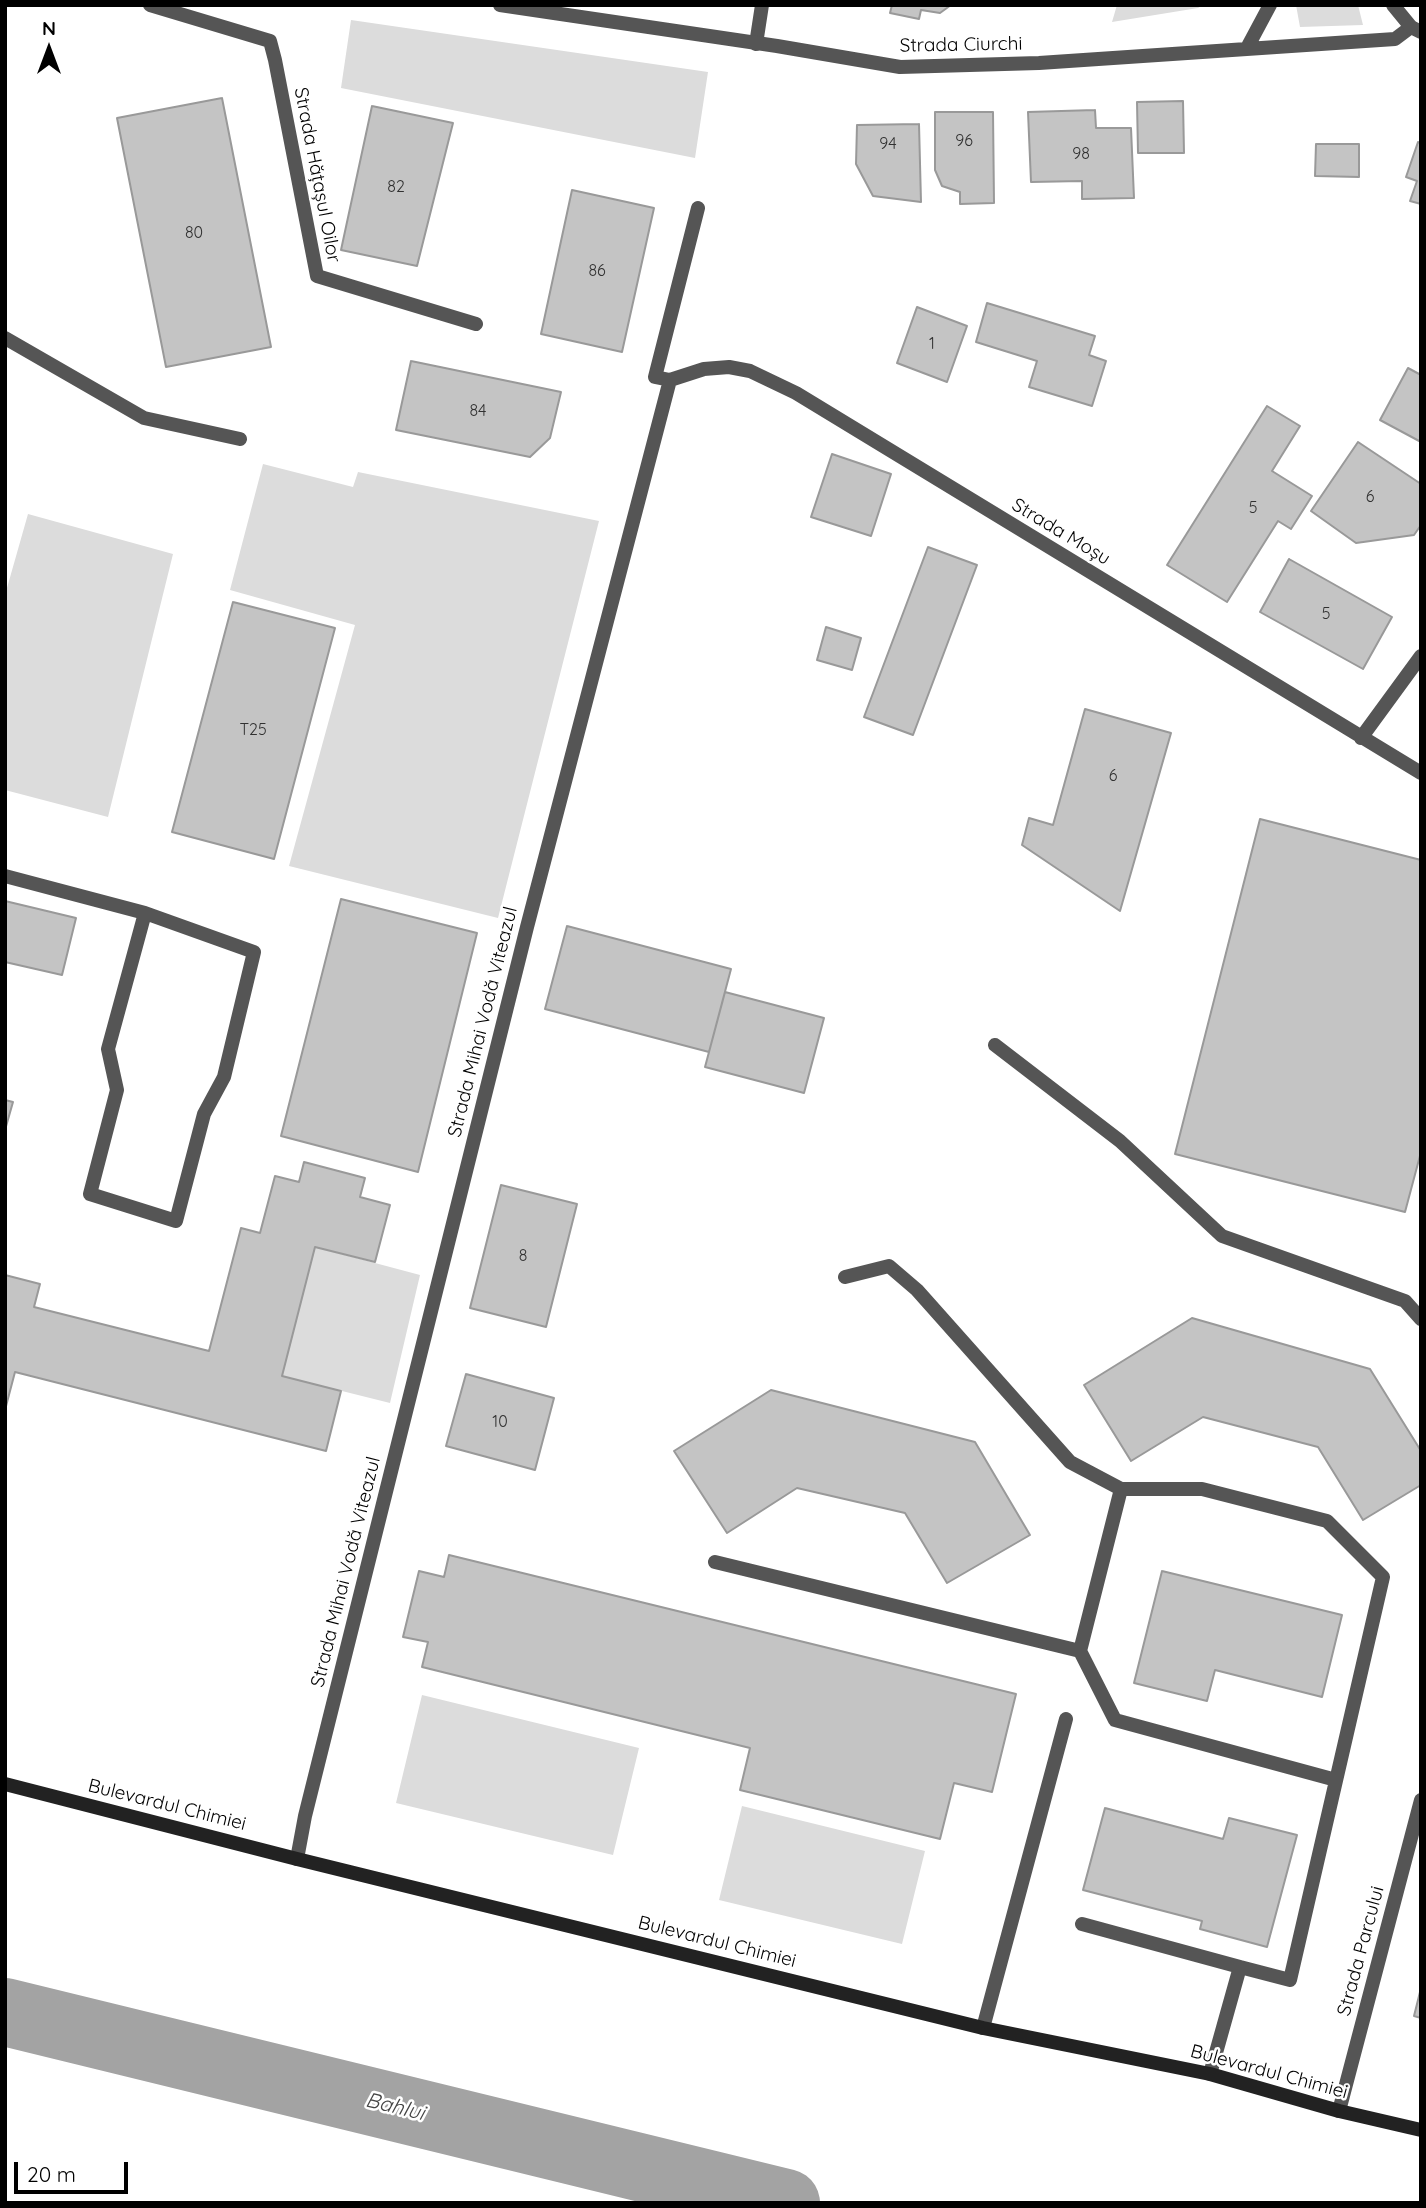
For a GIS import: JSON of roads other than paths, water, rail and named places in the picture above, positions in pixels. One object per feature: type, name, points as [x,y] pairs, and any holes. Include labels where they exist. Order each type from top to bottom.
[{"type":"main road","name":"Bulevardul Chimiei","points":[[5,1784],[983,2028],[1210,2074],[1339,2111],[1421,2130]]},
{"type":"street","name":"Strada Hățașul Oilor","points":[[150,5],[270,41],[317,276],[477,324]]},
{"type":"street","name":"Strada Ciurchi","points":[[500,5],[900,67],[1038,63],[1395,39],[1416,29]]},
{"type":"street","points":[[756,44],[762,5]]},
{"type":"street","points":[[1247,48],[1270,5]]},
{"type":"street","points":[[1393,5],[1416,29]]},
{"type":"street","points":[[670,380],[655,377],[698,208]]},
{"type":"street","points":[[5,338],[144,418],[240,439]]},
{"type":"street","name":"Strada Moșu","points":[[670,380],[704,369],[729,367],[750,371],[796,393],[1421,773]]},
{"type":"street","name":"Strada Mihai Vodă Viteazul","points":[[297,1859],[315,1776],[527,927],[670,380]]},
{"type":"street","points":[[1361,738],[1421,656]]},
{"type":"street","points":[[5,876],[145,913],[254,951],[224,1077],[204,1114],[176,1221],[90,1194],[117,1090],[108,1049],[145,913]]},
{"type":"street","points":[[995,1045],[1120,1141],[1222,1236],[1405,1301],[1421,1319]]},
{"type":"street","points":[[845,1278],[889,1266],[917,1290],[1070,1462],[1121,1489],[1202,1489],[1327,1521],[1383,1577],[1290,1980],[1082,1924]]},
{"type":"street","points":[[1121,1489],[1080,1651],[1115,1720],[1336,1780]]},
{"type":"street","points":[[715,1562],[1080,1651]]},
{"type":"street","points":[[983,2028],[1066,1719]]},
{"type":"street","name":"Strada Parcului","points":[[1339,2111],[1421,1800]]},
{"type":"street","points":[[1210,2074],[1240,1967]]},
{"type":"waterway","name":"Bahlui","points":[[5,2012],[786,2203]]}]
